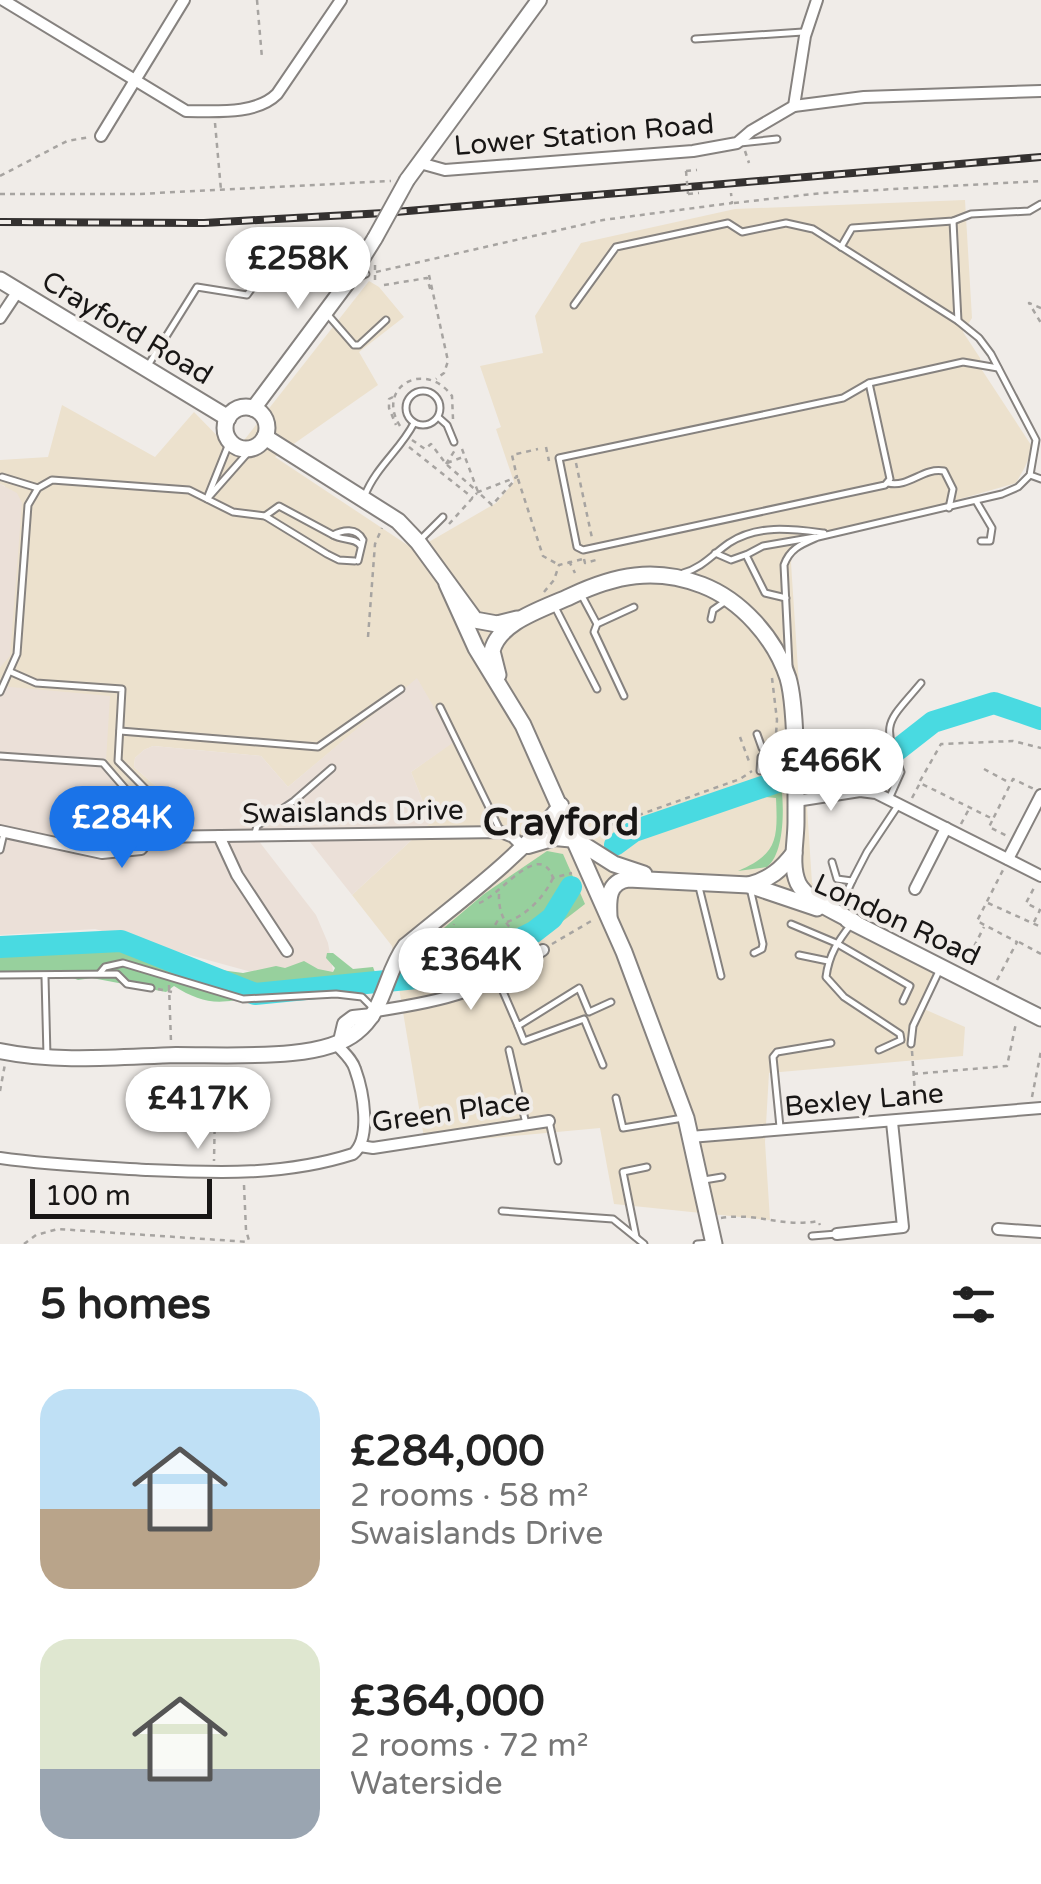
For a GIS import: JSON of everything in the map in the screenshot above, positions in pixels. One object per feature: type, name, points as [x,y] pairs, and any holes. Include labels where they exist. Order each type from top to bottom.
[{"type":"main road","points":[[259,443],[266,420],[253,408],[348,282],[363,268],[407,180],[539,0]]},
{"type":"main road","name":"Crayford Road","points":[[0,280],[228,418]]},
{"type":"main road","name":"Crayford Road","points":[[230,440],[226,434],[228,418],[239,408],[253,408]]},
{"type":"main road","points":[[230,440],[236,446],[259,443],[364,498],[398,522],[482,624],[526,617]]},
{"type":"main road","points":[[503,689],[493,661],[494,644],[547,601],[626,575],[652,573],[711,588],[732,601],[775,649],[788,679],[796,878],[803,891],[854,922]]},
{"type":"main road","points":[[447,584],[463,623],[503,689],[561,806],[584,836],[596,892],[609,920],[631,994],[672,1074],[686,1118],[710,1220],[709,1243]]},
{"type":"main road","points":[[4,1052],[48,1059],[291,1053],[338,1042],[354,1034],[374,1014],[405,946],[453,915],[561,806]]},
{"type":"main road","points":[[523,848],[555,838],[584,836]]},
{"type":"main road","name":"London Road","points":[[584,836],[629,871],[667,879]]},
{"type":"main road","points":[[749,886],[782,869],[794,852]]},
{"type":"main road","name":"London Road","points":[[609,920],[608,898],[616,882],[628,878],[749,886],[854,922],[1041,1018]]},
{"type":"street","points":[[101,136],[184,0]]},
{"type":"street","points":[[2,2],[186,111],[214,112],[266,106],[341,0]]},
{"type":"street","points":[[794,106],[806,32],[817,0]]},
{"type":"street","name":"Lower Station Road","points":[[420,163],[438,170],[616,160],[737,143],[794,106],[864,97],[1041,91]]},
{"type":"street","points":[[0,318],[18,291]]},
{"type":"street","points":[[795,797],[860,790],[898,804],[1041,876]]},
{"type":"street","points":[[1008,859],[1041,794]]},
{"type":"street","points":[[915,889],[951,831]]},
{"type":"street","name":"Swaislands Drive","points":[[2,832],[102,853],[141,849],[150,837],[501,832],[523,848]]},
{"type":"street","points":[[219,836],[237,875],[287,951]]},
{"type":"street","points":[[374,1014],[457,997],[498,980],[540,945]]},
{"type":"street","points":[[338,1042],[354,1065],[364,1129],[360,1146]]},
{"type":"street","name":"Bexley Lane","points":[[690,1136],[1041,1108]]},
{"type":"street","name":"Green Place","points":[[0,1158],[214,1172],[286,1170],[353,1154],[360,1146],[373,1148],[549,1121]]},
{"type":"street","points":[[836,1234],[903,1228],[892,1122]]},
{"type":"street","points":[[998,1229],[1041,1232]]},
{"type":"street","points":[[1019,1244],[1026,1231]]},
{"type":"lane","points":[[695,39],[806,32]]},
{"type":"lane","points":[[737,143],[777,139]]},
{"type":"lane","points":[[841,246],[852,228],[953,221],[971,214],[1028,211],[1041,204]]},
{"type":"lane","points":[[953,221],[958,321]]},
{"type":"lane","points":[[574,305],[616,247],[728,222],[742,232],[786,223],[813,229],[980,338],[1036,440],[1030,474],[1018,487],[949,508],[763,546],[730,560],[715,553]]},
{"type":"lane","points":[[146,369],[197,287],[248,295],[258,281],[305,286],[325,254],[363,268]]},
{"type":"lane","points":[[326,312],[354,345],[360,346],[386,320]]},
{"type":"lane","points":[[949,508],[954,490],[944,471],[932,470],[897,485],[888,483],[583,550],[577,547],[559,458],[843,398],[869,383],[963,362],[998,368]]},
{"type":"lane","points":[[869,383],[888,483]]},
{"type":"lane","points":[[421,390],[436,396],[440,406],[438,417],[424,425],[414,423],[407,414],[406,404],[411,395],[421,390]]},
{"type":"lane","points":[[438,417],[447,425],[456,444]]},
{"type":"lane","points":[[364,498],[372,478],[414,423]]},
{"type":"lane","points":[[207,498],[230,440]]},
{"type":"lane","points":[[207,498],[259,443]]},
{"type":"lane","points":[[1030,474],[1041,479]]},
{"type":"lane","points":[[2,477],[38,488]]},
{"type":"lane","points":[[0,692],[18,654],[28,505],[38,488],[52,480],[188,490],[233,512],[268,518],[327,554],[356,561],[362,548],[354,540],[339,540],[279,506],[268,518]]},
{"type":"lane","points":[[976,501],[992,528],[990,541],[981,541]]},
{"type":"lane","points":[[418,542],[443,517]]},
{"type":"lane","points":[[672,576],[698,569],[733,540],[761,531],[786,529],[832,534]]},
{"type":"lane","points":[[788,679],[784,565],[797,546],[818,537]]},
{"type":"lane","points":[[746,555],[764,592],[786,598]]},
{"type":"lane","points":[[580,592],[597,624]]},
{"type":"lane","points":[[547,601],[596,689]]},
{"type":"lane","points":[[711,619],[713,610],[732,601]]},
{"type":"lane","points":[[624,696],[594,632],[597,624],[634,607]]},
{"type":"lane","points":[[11,672],[36,683],[122,689],[118,762],[174,817],[178,836]]},
{"type":"lane","points":[[846,894],[866,852],[898,804],[900,772],[886,734],[888,725],[921,683]]},
{"type":"lane","points":[[120,731],[318,747],[401,689]]},
{"type":"lane","points":[[440,707],[501,832]]},
{"type":"lane","points":[[758,770],[762,757],[793,730]]},
{"type":"lane","points":[[756,734],[762,748],[774,747]]},
{"type":"lane","points":[[0,756],[104,764],[148,815],[150,837]]},
{"type":"lane","points":[[254,836],[257,826],[332,768]]},
{"type":"lane","points":[[0,850],[2,832]]},
{"type":"lane","points":[[832,862],[837,879],[852,880]]},
{"type":"lane","points":[[698,881],[721,976]]},
{"type":"lane","points":[[749,886],[763,947],[754,953]]},
{"type":"lane","points":[[854,922],[836,943],[826,977],[832,988],[900,1034],[901,1040],[896,1044],[878,1050]]},
{"type":"lane","points":[[791,924],[836,943],[910,986],[903,1001]]},
{"type":"lane","points":[[799,955],[828,961]]},
{"type":"lane","points":[[100,973],[105,967],[123,963],[244,999],[362,996],[374,1014]]},
{"type":"lane","points":[[912,1044],[913,1026],[942,965]]},
{"type":"lane","points":[[0,976],[117,974],[127,984],[151,988]]},
{"type":"lane","points":[[46,977],[48,1059]]},
{"type":"lane","points":[[498,980],[524,1041],[584,1020],[603,1065]]},
{"type":"lane","points":[[518,1026],[579,988],[589,1012],[611,1002]]},
{"type":"lane","points":[[780,1130],[773,1057],[777,1052],[831,1043]]},
{"type":"lane","points":[[508,1050],[526,1124]]},
{"type":"lane","points":[[616,1098],[623,1128],[686,1118]]},
{"type":"lane","points":[[549,1121],[558,1161]]},
{"type":"lane","points":[[636,1240],[623,1172],[647,1167]]},
{"type":"lane","points":[[701,1180],[722,1176]]},
{"type":"lane","points":[[502,1211],[613,1219],[644,1244]]},
{"type":"lane","points":[[812,1236],[836,1234]]},
{"type":"path","points":[[258,0],[262,58]]},
{"type":"path","points":[[214,112],[221,192]]},
{"type":"path","points":[[0,176],[66,141],[101,136]]},
{"type":"path","points":[[697,170],[686,171],[688,194],[698,194]]},
{"type":"path","points":[[0,194],[221,192],[407,180]]},
{"type":"path","points":[[363,268],[390,268],[603,220],[732,203],[822,193],[1041,181]]},
{"type":"path","points":[[731,193],[732,203]]},
{"type":"path","points":[[394,397],[394,416],[402,428],[393,423],[390,399],[414,379],[434,380],[444,374],[448,361],[428,275]]},
{"type":"path","points":[[384,285],[427,278],[432,294]]},
{"type":"path","points":[[1041,308],[1030,303],[1041,323]]},
{"type":"path","points":[[434,380],[452,396],[453,422]]},
{"type":"path","points":[[408,435],[424,449],[431,444],[446,464],[492,505],[518,477]]},
{"type":"path","points":[[446,464],[456,444],[478,492]]},
{"type":"path","points":[[407,446],[473,498]]},
{"type":"path","points":[[546,448],[549,460]]},
{"type":"path","points":[[538,449],[512,455],[543,556],[559,564],[584,559]]},
{"type":"path","points":[[574,454],[594,547]]},
{"type":"path","points":[[446,464],[464,456]]},
{"type":"path","points":[[444,528],[455,521],[478,492],[518,477]]},
{"type":"path","points":[[368,636],[375,544],[382,527]]},
{"type":"path","points":[[569,560],[576,574]]},
{"type":"path","points":[[547,601],[559,564]]},
{"type":"path","points":[[770,674],[777,720],[774,747]]},
{"type":"path","points":[[584,836],[758,770],[740,737]]},
{"type":"path","points":[[898,804],[920,783],[941,744],[1013,741],[1041,748]]},
{"type":"path","points":[[984,769],[1011,784]]},
{"type":"path","points":[[1017,841],[989,827],[1013,779],[1041,794]]},
{"type":"path","points":[[920,783],[993,819]]},
{"type":"path","points":[[951,831],[970,808]]},
{"type":"path","points":[[537,858],[550,868],[553,878]]},
{"type":"path","points":[[1008,859],[976,921],[1041,954]]},
{"type":"path","points":[[542,863],[533,864],[503,884],[500,892],[501,914],[518,935],[540,945],[592,920],[609,920]]},
{"type":"path","points":[[506,923],[520,918],[553,878],[572,872],[580,878]]},
{"type":"path","points":[[1033,923],[1040,910],[1026,903],[1041,876]]},
{"type":"path","points":[[500,892],[453,915],[450,931],[453,938],[469,946],[490,934],[501,914]]},
{"type":"path","points":[[986,902],[1041,927]]},
{"type":"path","points":[[963,967],[985,926]]},
{"type":"path","points":[[397,958],[428,956],[453,938]]},
{"type":"path","points":[[996,984],[1017,942]]},
{"type":"path","points":[[151,988],[170,990],[174,1110],[215,1110],[214,1172]]},
{"type":"path","points":[[913,1074],[1008,1066],[1016,1024]]},
{"type":"path","points":[[912,1044],[916,1108]]},
{"type":"path","points":[[1033,1094],[1041,1051]]},
{"type":"path","points":[[0,1091],[4,1052]]},
{"type":"path","points":[[24,1244],[58,1229],[250,1243],[244,1185]]},
{"type":"path","points":[[710,1220],[743,1214],[797,1224],[818,1222]]},
{"type":"shaded area","points":[[965,200],[972,318],[963,332],[980,358],[982,370],[1033,448],[1025,467],[1016,483],[793,547],[791,563],[812,883],[937,966],[924,1009],[965,1027],[963,1056],[769,1073],[765,1142],[770,1220],[614,1204],[600,1128],[425,1144],[392,946],[352,895],[431,822],[411,772],[453,742],[417,679],[288,787],[261,756],[153,746],[144,750],[135,758],[134,767],[182,809],[166,821],[131,791],[106,761],[0,686],[0,667],[10,655],[5,486],[0,484],[0,460],[48,457],[62,405],[155,457],[194,412],[234,453],[369,281],[404,317],[359,352],[378,385],[275,457],[415,550],[496,503],[514,482],[480,366],[543,353],[535,316],[581,243],[735,209]]},
{"type":"shaded area","points":[[0,484],[17,493],[22,503],[10,656],[0,667]]},
{"type":"shaded area","points":[[417,678],[454,742],[411,772],[431,822],[352,895],[310,842],[258,840],[316,915],[328,943],[334,976],[259,974],[95,929],[0,935],[0,686],[110,696],[106,761],[131,791],[166,821],[182,809],[134,767],[135,758],[144,750],[153,746],[261,756],[288,787]]},
{"type":"green space","points":[[778,765],[783,803],[774,859],[767,867],[738,871],[761,858],[772,844],[776,798],[766,797],[764,769]]},
{"type":"green space","points":[[547,851],[563,854],[585,904],[496,964],[448,982],[396,990],[418,949],[430,945],[439,937],[438,933],[484,894]]},
{"type":"green space","points":[[129,936],[221,970],[243,973],[276,966],[285,968],[304,961],[333,972],[335,968],[326,958],[327,953],[333,953],[353,969],[373,967],[376,975],[367,988],[356,993],[310,993],[292,988],[220,1002],[193,996],[174,986],[166,992],[92,978],[78,980],[52,970],[26,978],[0,971],[0,938]]},
{"type":"waterway","points":[[615,845],[634,831],[815,769],[854,770],[887,758],[933,722],[994,703],[1041,719]]},
{"type":"waterway","points":[[0,947],[121,941],[255,994],[427,977],[458,969],[534,932],[552,918],[571,887]]},
{"type":"railway","points":[[0,222],[204,223],[384,213],[1041,157]]},
{"type":"district","name":"Crayford","points":[[561,823]]}]
